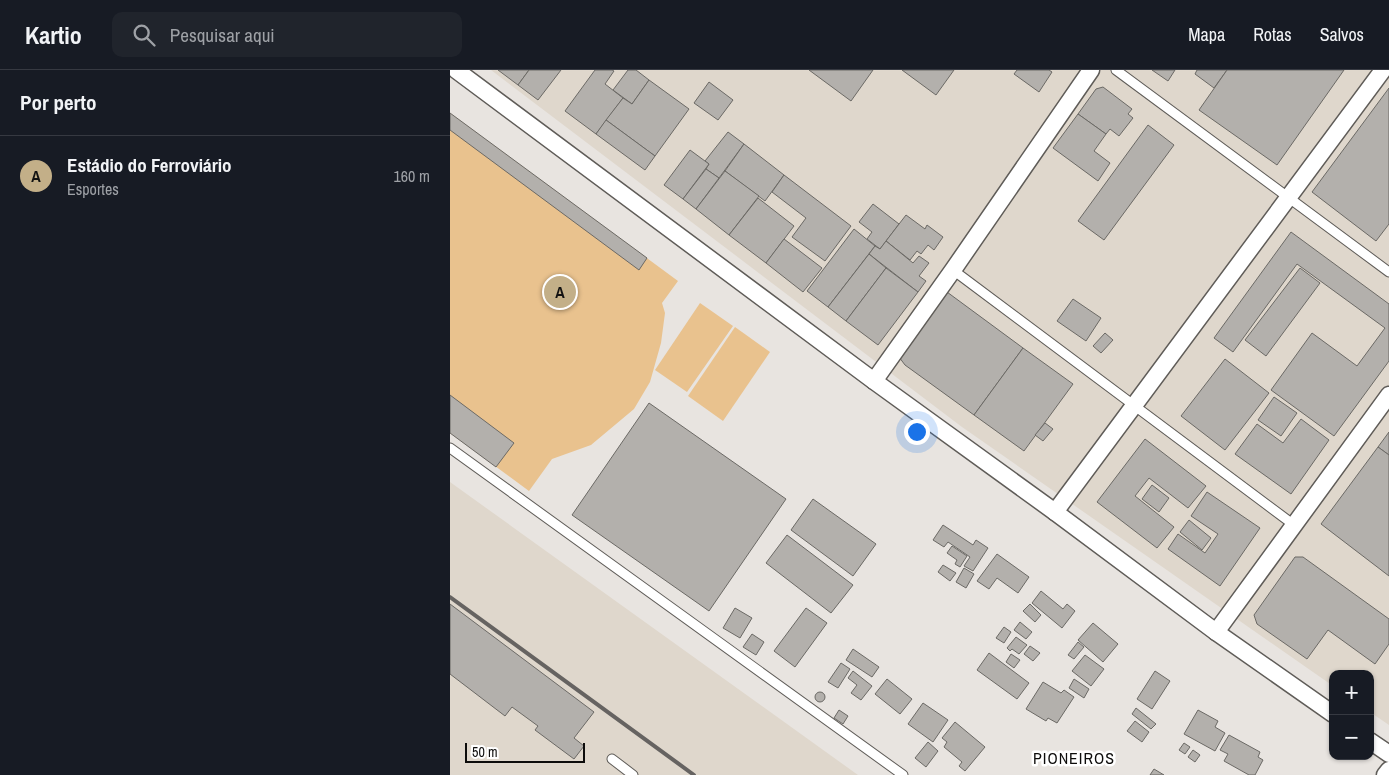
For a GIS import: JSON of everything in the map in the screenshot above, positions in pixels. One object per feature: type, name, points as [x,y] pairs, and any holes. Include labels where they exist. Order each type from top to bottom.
[{"type":"street","points":[[456,70],[874,381],[1216,632],[1329,711]]},
{"type":"street","points":[[874,381],[1091,70]]},
{"type":"street","points":[[1055,512],[1383,70]]},
{"type":"street","points":[[1216,632],[1389,395]]},
{"type":"street","points":[[1374,744],[1389,754]]},
{"type":"street","points":[[1385,775],[1389,770]]},
{"type":"lane","points":[[1116,70],[1389,272]]},
{"type":"lane","points":[[952,270],[1294,525]]},
{"type":"lane","points":[[450,448],[903,775]]},
{"type":"lane","points":[[612,759],[633,775]]},
{"type":"shaded area","points":[[491,70],[1389,70],[1389,725],[1374,715],[1374,670],[1329,670],[1329,683],[962,427]]},
{"type":"shaded area","points":[[450,113],[678,281],[662,303],[665,313],[661,343],[650,382],[634,409],[591,445],[552,459],[529,491],[450,433]]},
{"type":"shaded area","points":[[700,303],[733,326],[687,392],[655,370]]},
{"type":"shaded area","points":[[735,327],[770,352],[723,421],[688,396]]},
{"type":"shaded area","points":[[450,482],[858,775],[450,775]]},
{"type":"building","points":[[498,70],[529,70],[518,85]]},
{"type":"building","points":[[529,70],[561,70],[538,100],[518,85]]},
{"type":"building","points":[[595,70],[614,71],[605,84],[623,98],[596,134],[565,111]]},
{"type":"building","points":[[628,70],[636,70],[649,80],[632,104],[613,90]]},
{"type":"building","points":[[809,70],[873,70],[851,101]]},
{"type":"building","points":[[902,70],[954,70],[936,95]]},
{"type":"building","points":[[1017,70],[1049,70],[1052,72],[1039,92],[1014,74]]},
{"type":"building","points":[[1152,70],[1175,70],[1168,81]]},
{"type":"building","points":[[1197,70],[1227,70],[1214,88],[1195,74]]},
{"type":"building","points":[[1227,70],[1344,70],[1277,165],[1199,110]]},
{"type":"building","points":[[649,80],[689,109],[655,156],[606,120],[623,98],[632,104]]},
{"type":"building","points":[[709,82],[733,100],[718,120],[694,103]]},
{"type":"building","points":[[1103,87],[1132,109],[1128,114],[1133,118],[1119,136],[1110,129],[1106,134],[1078,114],[1096,89]]},
{"type":"building","points":[[1389,88],[1389,224],[1376,241],[1312,192]]},
{"type":"building","points":[[450,113],[647,258],[639,270],[450,130]]},
{"type":"building","points":[[1078,114],[1106,134],[1094,151],[1110,163],[1098,181],[1053,148]]},
{"type":"building","points":[[606,120],[655,156],[645,170],[596,134]]},
{"type":"building","points":[[1148,125],[1174,145],[1104,240],[1078,221]]},
{"type":"building","points":[[728,132],[744,144],[719,178],[706,169],[709,164],[705,161]]},
{"type":"building","points":[[744,144],[784,175],[765,201],[725,171]]},
{"type":"building","points":[[690,150],[709,164],[683,199],[664,185]]},
{"type":"building","points":[[706,169],[719,178],[696,209],[683,199]]},
{"type":"building","points":[[725,171],[759,196],[729,235],[696,209]]},
{"type":"building","points":[[784,175],[851,226],[825,261],[792,237],[806,218],[772,192]]},
{"type":"building","points":[[758,198],[794,226],[766,263],[729,235]]},
{"type":"building","points":[[873,204],[899,224],[880,249],[867,239],[872,232],[859,222]]},
{"type":"building","points":[[906,215],[925,229],[927,225],[943,237],[934,250],[928,245],[921,254],[917,251],[910,260],[886,241]]},
{"type":"building","points":[[854,229],[875,246],[828,307],[807,291]]},
{"type":"building","points":[[1291,232],[1389,304],[1389,361],[1334,436],[1271,390],[1312,333],[1357,366],[1385,328],[1297,264],[1233,352],[1214,338]]},
{"type":"building","points":[[784,239],[822,268],[803,292],[766,263]]},
{"type":"building","points":[[886,241],[913,263],[919,256],[929,263],[919,276],[926,281],[918,292],[869,254],[875,246],[880,249]]},
{"type":"building","points":[[869,254],[886,268],[846,321],[828,307]]},
{"type":"building","points":[[886,268],[918,292],[878,345],[846,321]]},
{"type":"building","points":[[1300,268],[1320,283],[1266,356],[1245,340]]},
{"type":"building","points":[[947,292],[1023,348],[974,415],[905,365],[899,357]]},
{"type":"building","points":[[1073,299],[1101,318],[1086,341],[1057,321]]},
{"type":"building","points":[[1105,333],[1113,340],[1101,353],[1093,346]]},
{"type":"building","points":[[1023,348],[1073,384],[1024,451],[974,415]]},
{"type":"building","points":[[1225,359],[1269,393],[1225,450],[1181,416]]},
{"type":"building","points":[[450,395],[514,443],[496,467],[450,433]]},
{"type":"building","points":[[1274,397],[1297,413],[1281,436],[1258,420]]},
{"type":"building","points":[[649,403],[786,499],[709,611],[572,515]]},
{"type":"building","points":[[1301,419],[1329,440],[1291,494],[1235,454],[1257,424],[1283,443]]},
{"type":"building","points":[[1045,423],[1053,429],[1043,441],[1035,435]]},
{"type":"building","points":[[1389,432],[1389,455],[1378,447]]},
{"type":"building","points":[[1145,439],[1206,486],[1188,508],[1149,478],[1135,496],[1174,527],[1157,548],[1097,502]]},
{"type":"building","points":[[1378,447],[1389,455],[1389,576],[1321,524]]},
{"type":"building","points":[[1152,485],[1169,498],[1159,512],[1142,499]]},
{"type":"building","points":[[1207,492],[1260,528],[1220,586],[1168,549],[1178,534],[1205,553],[1218,534],[1191,516]]},
{"type":"building","points":[[813,499],[876,544],[853,576],[791,530]]},
{"type":"building","points":[[1189,520],[1211,538],[1202,550],[1180,532]]},
{"type":"building","points":[[943,525],[973,545],[976,540],[988,548],[973,571],[964,566],[970,557],[948,542],[944,547],[933,540]]},
{"type":"building","points":[[787,535],[853,585],[831,613],[766,563]]},
{"type":"building","points":[[952,546],[967,556],[960,567],[955,564],[957,560],[947,553]]},
{"type":"building","points":[[997,554],[1029,577],[1018,593],[997,578],[989,589],[977,581]]},
{"type":"building","points":[[1295,557],[1303,557],[1389,619],[1389,644],[1375,664],[1328,630],[1307,659],[1257,624],[1254,615]]},
{"type":"building","points":[[943,565],[956,573],[950,581],[938,572]]},
{"type":"building","points":[[964,568],[974,574],[966,588],[956,582]]},
{"type":"building","points":[[1041,591],[1063,609],[1067,604],[1075,611],[1062,628],[1032,603]]},
{"type":"building","points":[[450,604],[594,712],[574,738],[584,746],[574,759],[535,730],[538,726],[512,707],[505,716],[450,674]]},
{"type":"building","points":[[1030,604],[1041,615],[1035,622],[1023,611]]},
{"type":"building","points":[[735,608],[752,618],[740,638],[723,628]]},
{"type":"building","points":[[806,608],[827,623],[795,667],[774,651]]},
{"type":"building","points":[[1020,622],[1032,632],[1026,639],[1014,630]]},
{"type":"building","points":[[1093,623],[1118,644],[1103,662],[1078,640]]},
{"type":"building","points":[[1004,627],[1011,632],[1004,643],[996,638]]},
{"type":"building","points":[[752,634],[764,642],[756,655],[743,647]]},
{"type":"building","points":[[1016,637],[1027,645],[1019,654],[1007,648]]},
{"type":"building","points":[[1078,642],[1084,647],[1074,659],[1068,655]]},
{"type":"building","points":[[1030,646],[1040,653],[1033,661],[1024,654]]},
{"type":"building","points":[[853,649],[879,667],[872,677],[846,660]]},
{"type":"building","points":[[989,653],[1029,683],[1017,699],[977,670]]},
{"type":"building","points":[[1011,654],[1020,660],[1014,668],[1006,662]]},
{"type":"building","points":[[1085,655],[1104,669],[1091,686],[1072,671]]},
{"type":"building","points":[[841,663],[850,669],[838,688],[828,682]]},
{"type":"building","points":[[853,671],[872,686],[861,700],[851,693],[857,685],[848,678]]},
{"type":"building","points":[[1155,671],[1170,681],[1152,709],[1137,699]]},
{"type":"building","points":[[887,679],[912,699],[900,714],[875,694]]},
{"type":"building","points":[[1074,679],[1089,689],[1084,698],[1069,688]]},
{"type":"building","points":[[1043,682],[1061,693],[1064,690],[1074,697],[1057,723],[1048,718],[1046,721],[1026,709]]},
{"type":"building","points":[[820,692],[825,697],[820,702],[815,697]]},
{"type":"building","points":[[923,703],[948,720],[933,742],[908,724]]},
{"type":"building","points":[[1136,708],[1156,724],[1151,729],[1132,714]]},
{"type":"building","points":[[839,710],[848,716],[843,724],[834,718]]},
{"type":"building","points":[[1198,710],[1218,721],[1215,727],[1225,733],[1215,751],[1184,734]]},
{"type":"building","points":[[1135,721],[1149,732],[1142,742],[1127,731]]},
{"type":"building","points":[[955,722],[985,747],[965,771],[959,766],[962,762],[944,747],[947,742],[942,738]]},
{"type":"building","points":[[1229,735],[1260,752],[1258,757],[1263,760],[1255,775],[1249,775],[1224,761],[1228,754],[1220,750]]},
{"type":"building","points":[[928,742],[938,751],[926,767],[915,758]]},
{"type":"building","points":[[1184,743],[1190,747],[1185,754],[1179,750]]},
{"type":"building","points":[[1193,750],[1200,755],[1195,762],[1188,757]]},
{"type":"building","points":[[1154,769],[1164,775],[1150,775]]},
{"type":"railway","points":[[450,597],[694,775]]},
{"type":"place","name":"Estádio do Ferroviário","points":[[560,292]]},
{"type":"district","name":"PIONEIROS","points":[[1074,758]]}]
